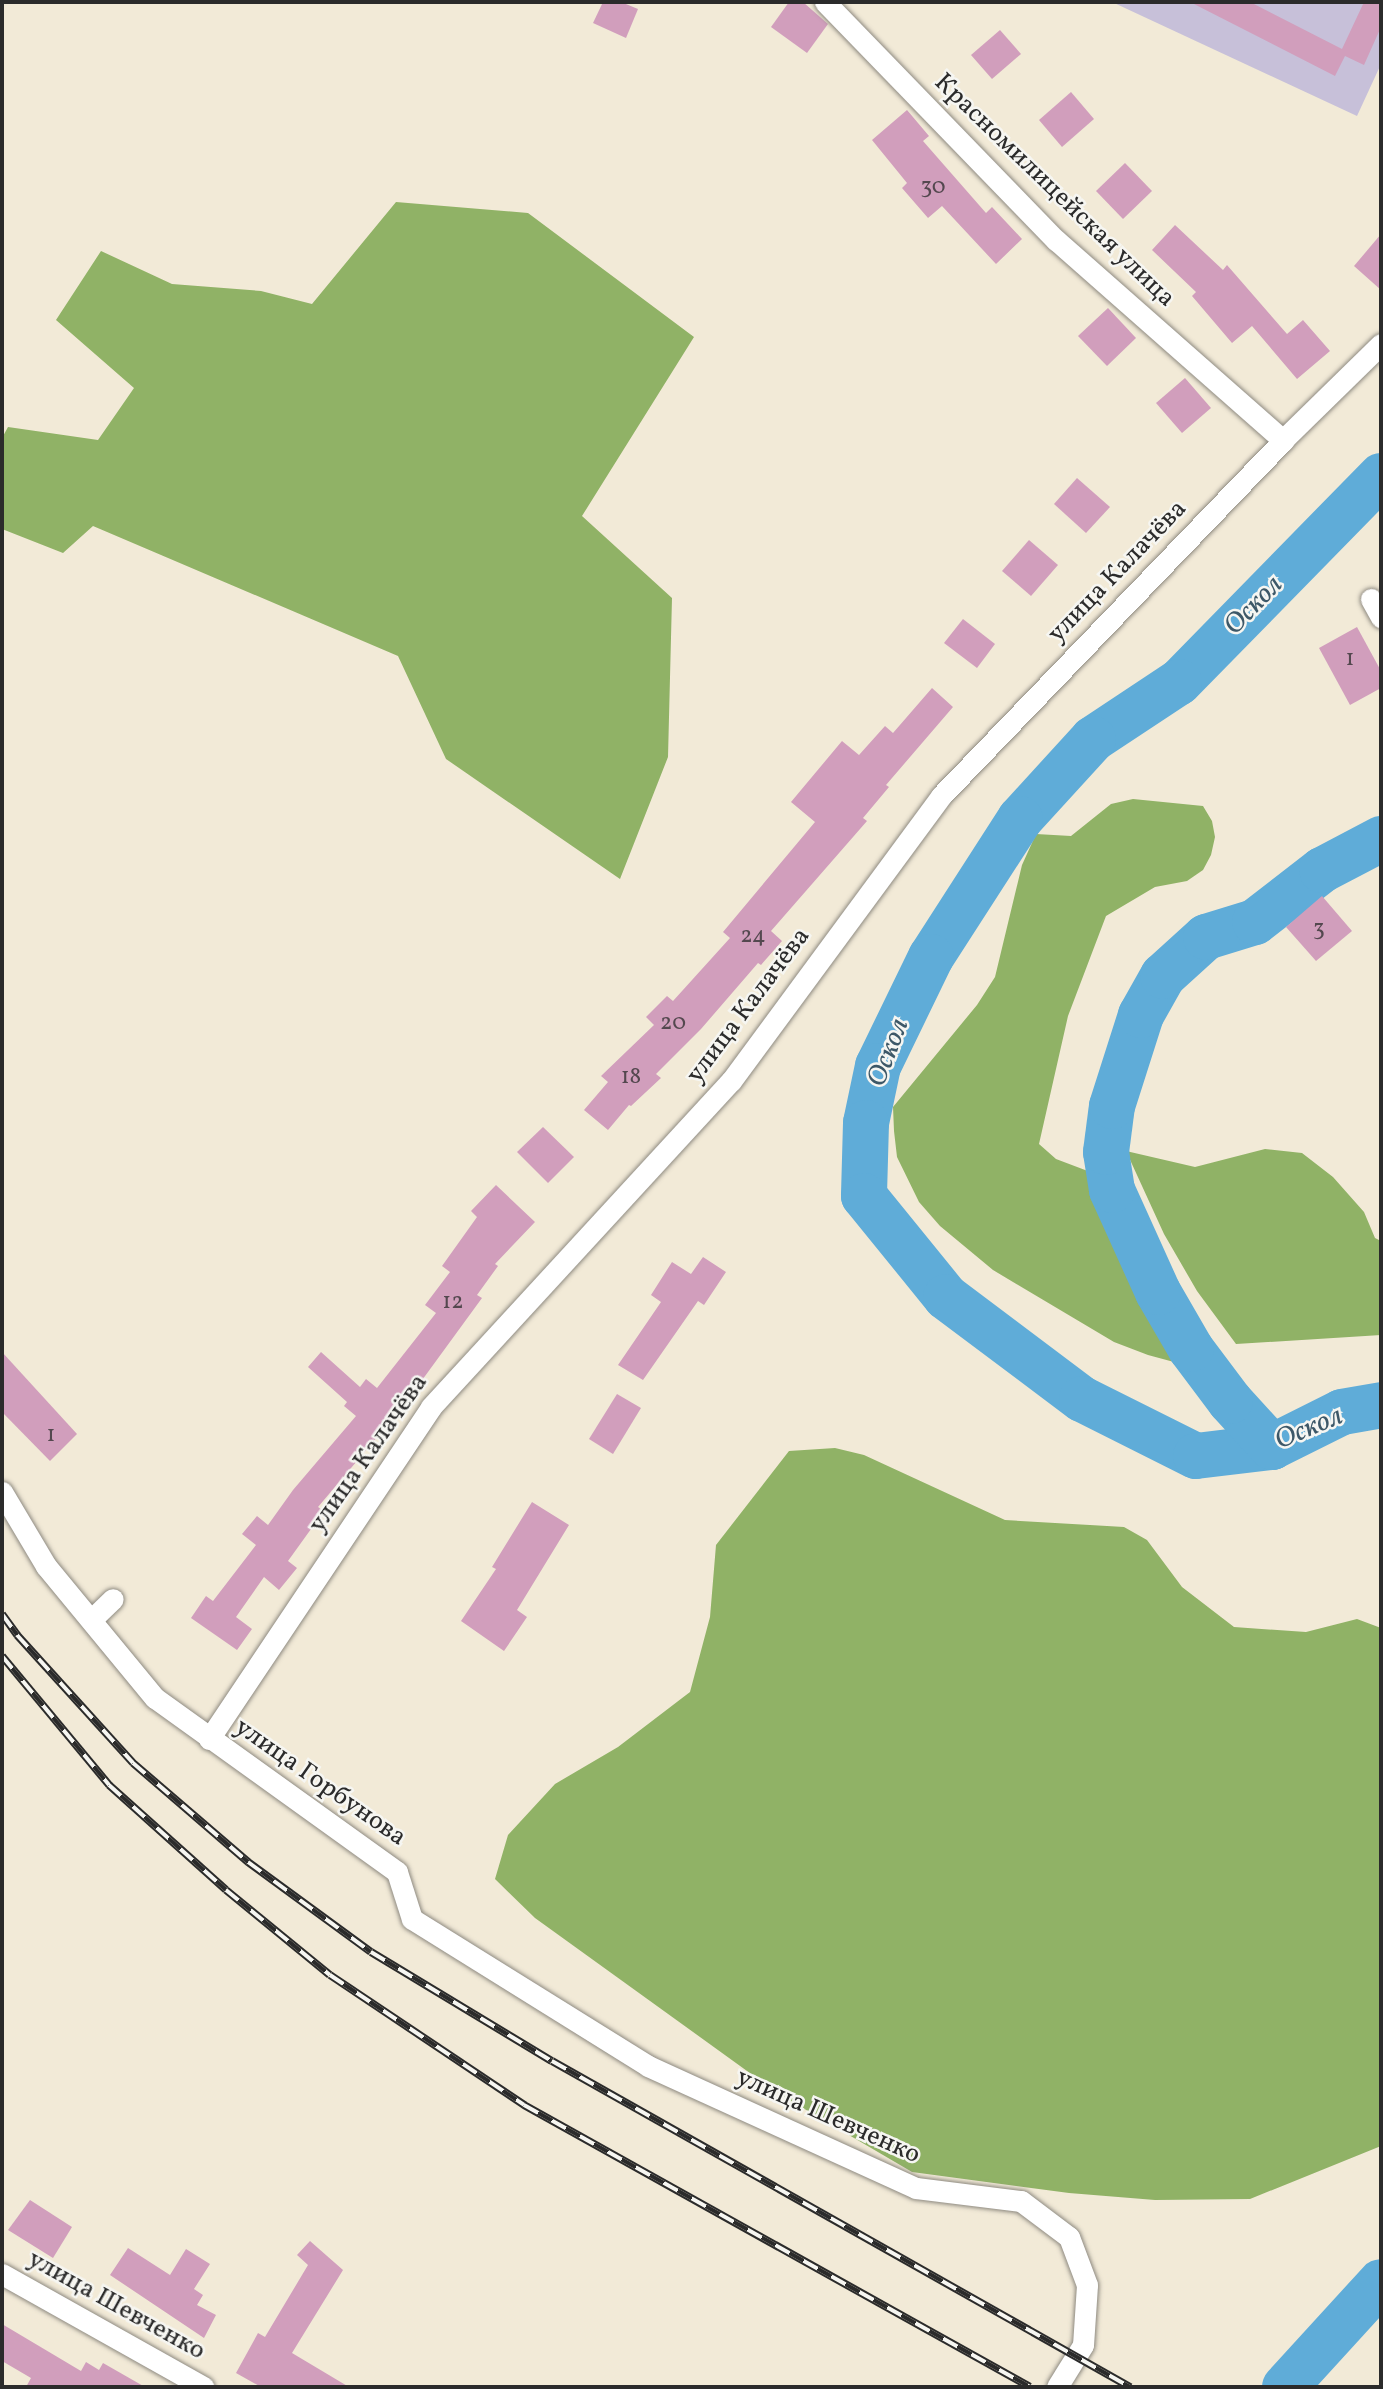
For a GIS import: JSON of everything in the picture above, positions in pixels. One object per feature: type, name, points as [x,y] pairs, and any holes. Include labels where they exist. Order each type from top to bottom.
[{"type":"street","name":"Красномилицейская улица","points":[[825,2],[1056,240],[1283,440]]},
{"type":"street","name":"улица Калачёва","points":[[209,1739],[430,1407],[731,1082],[941,796],[1283,440],[1381,344]]},
{"type":"street","name":"улица Горбунова","points":[[2,1492],[46,1566],[155,1698],[397,1871],[412,1919],[648,2066]]},
{"type":"street","points":[[91,1620],[113,1599]]},
{"type":"street","name":"улица Шевченко","points":[[648,2066],[916,2188],[1021,2201],[1069,2237],[1087,2285],[1083,2345],[1057,2387]]},
{"type":"street","name":"улица Шевченко","points":[[2,2274],[203,2387]]},
{"type":"shaded area","points":[[1112,2],[1381,2],[1381,64],[1357,116]]},
{"type":"green space","points":[[396,202],[528,213],[694,337],[582,516],[672,598],[668,757],[620,879],[446,759],[398,656],[93,526],[63,553],[2,529],[2,438],[8,427],[98,440],[134,388],[56,320],[101,251],[172,284],[261,291],[312,304]]},
{"type":"green space","points":[[1133,799],[1203,806],[1212,821],[1215,837],[1211,855],[1203,870],[1187,881],[1155,887],[1106,916],[1068,1016],[1039,1144],[1056,1159],[1093,1173],[1130,1257],[1163,1314],[1202,1366],[1185,1365],[1148,1355],[1114,1342],[993,1270],[940,1226],[919,1202],[897,1157],[893,1107],[977,1005],[995,977],[1022,865],[1036,834],[1071,836],[1111,804]]},
{"type":"green space","points":[[1265,1149],[1302,1153],[1333,1177],[1364,1212],[1375,1238],[1381,1241],[1381,1335],[1236,1344],[1197,1291],[1164,1234],[1126,1151],[1195,1167]]},
{"type":"green space","points":[[835,1448],[864,1455],[1005,1520],[1124,1527],[1147,1540],[1182,1587],[1234,1627],[1306,1632],[1357,1619],[1381,1628],[1381,2146],[1250,2199],[1155,2200],[1069,2193],[912,2172],[779,2094],[535,1918],[495,1879],[508,1835],[555,1784],[618,1747],[690,1692],[710,1617],[716,1545],[789,1451]]},
{"type":"building","points":[[603,2],[621,2],[638,9],[626,38],[593,23]]},
{"type":"building","points":[[789,2],[803,2],[828,24],[807,53],[771,27]]},
{"type":"building","points":[[1190,2],[1250,2],[1342,49],[1364,2],[1381,2],[1381,27],[1364,65],[1345,56],[1335,76]]},
{"type":"building","points":[[1000,30],[1021,54],[992,79],[971,55]]},
{"type":"building","points":[[1071,92],[1094,119],[1062,147],[1039,120]]},
{"type":"building","points":[[907,110],[929,136],[923,141],[986,213],[992,207],[1022,239],[996,264],[942,206],[928,218],[902,188],[907,183],[872,140]]},
{"type":"building","points":[[1125,163],[1152,191],[1123,219],[1096,191]]},
{"type":"building","points":[[1175,225],[1223,270],[1227,265],[1287,334],[1303,320],[1330,351],[1297,379],[1252,326],[1232,343],[1192,296],[1196,292],[1152,250]]},
{"type":"building","points":[[1381,234],[1381,290],[1354,266]]},
{"type":"building","points":[[1108,308],[1136,338],[1107,366],[1078,336]]},
{"type":"building","points":[[1185,378],[1211,408],[1182,433],[1156,403]]},
{"type":"building","points":[[1077,478],[1110,507],[1086,533],[1054,504]]},
{"type":"building","points":[[1029,540],[1058,565],[1031,596],[1002,571]]},
{"type":"building","points":[[963,619],[995,644],[977,668],[944,643]]},
{"type":"building","points":[[1357,627],[1381,671],[1381,688],[1350,705],[1319,648]]},
{"type":"building","points":[[932,688],[953,707],[886,785],[889,787],[863,818],[867,821],[771,931],[782,941],[761,965],[758,963],[701,1029],[656,1074],[661,1078],[629,1105],[608,1130],[584,1110],[608,1082],[601,1076],[654,1025],[646,1017],[667,996],[673,1001],[730,938],[723,932],[815,822],[791,802],[842,741],[859,755],[885,726],[893,733]]},
{"type":"building","points":[[1322,896],[1352,931],[1316,961],[1286,927]]},
{"type":"building","points":[[543,1127],[574,1157],[548,1183],[517,1152]]},
{"type":"building","points":[[496,1185],[535,1222],[495,1264],[498,1266],[477,1295],[482,1298],[401,1409],[318,1507],[324,1511],[288,1561],[297,1568],[279,1590],[264,1577],[236,1617],[252,1629],[237,1650],[191,1618],[206,1596],[213,1601],[256,1545],[242,1534],[257,1516],[268,1525],[293,1490],[356,1416],[344,1406],[347,1402],[308,1367],[321,1352],[360,1387],[366,1379],[377,1388],[436,1313],[425,1305],[450,1272],[442,1266],[477,1217],[471,1211]]},
{"type":"building","points":[[703,1257],[726,1272],[704,1305],[698,1301],[643,1380],[618,1365],[661,1302],[651,1295],[672,1262],[691,1274]]},
{"type":"building","points":[[2,1352],[77,1434],[50,1461],[2,1412]]},
{"type":"building","points":[[617,1394],[641,1408],[613,1454],[589,1439]]},
{"type":"building","points":[[532,1502],[569,1525],[517,1610],[527,1617],[504,1651],[461,1621],[496,1569],[492,1567]]},
{"type":"building","points":[[30,2200],[72,2227],[53,2258],[8,2230]]},
{"type":"building","points":[[310,2241],[343,2270],[292,2353],[349,2387],[261,2387],[236,2373],[258,2333],[265,2337],[308,2265],[297,2255]]},
{"type":"building","points":[[128,2248],[170,2275],[186,2249],[210,2264],[194,2289],[203,2295],[197,2305],[216,2315],[204,2338],[110,2275]]},
{"type":"building","points":[[2,2324],[81,2371],[86,2362],[99,2370],[103,2363],[145,2387],[26,2387],[31,2378],[2,2361]]},
{"type":"waterway","name":"Оскол","points":[[1381,476],[1179,682],[1093,739],[1020,819],[931,957],[878,1066],[866,1123],[864,1196],[946,1297],[1082,1399],[1196,1456],[1272,1447],[1342,1412],[1381,1405]]},
{"type":"waterway","points":[[1272,1447],[1230,1401],[1191,1349],[1158,1292],[1112,1190],[1106,1152],[1112,1106],[1141,1015],[1163,976],[1206,937],[1255,922],[1322,870],[1381,839]]},
{"type":"waterway","name":"Оскол","points":[[1285,2387],[1381,2282]]},
{"type":"railway","points":[[2,1614],[17,1635],[133,1763],[248,1862],[371,1952],[552,2061],[1130,2387]]},
{"type":"railway","points":[[2,1656],[109,1785],[226,1890],[330,1975],[524,2105],[1030,2387]]}]
